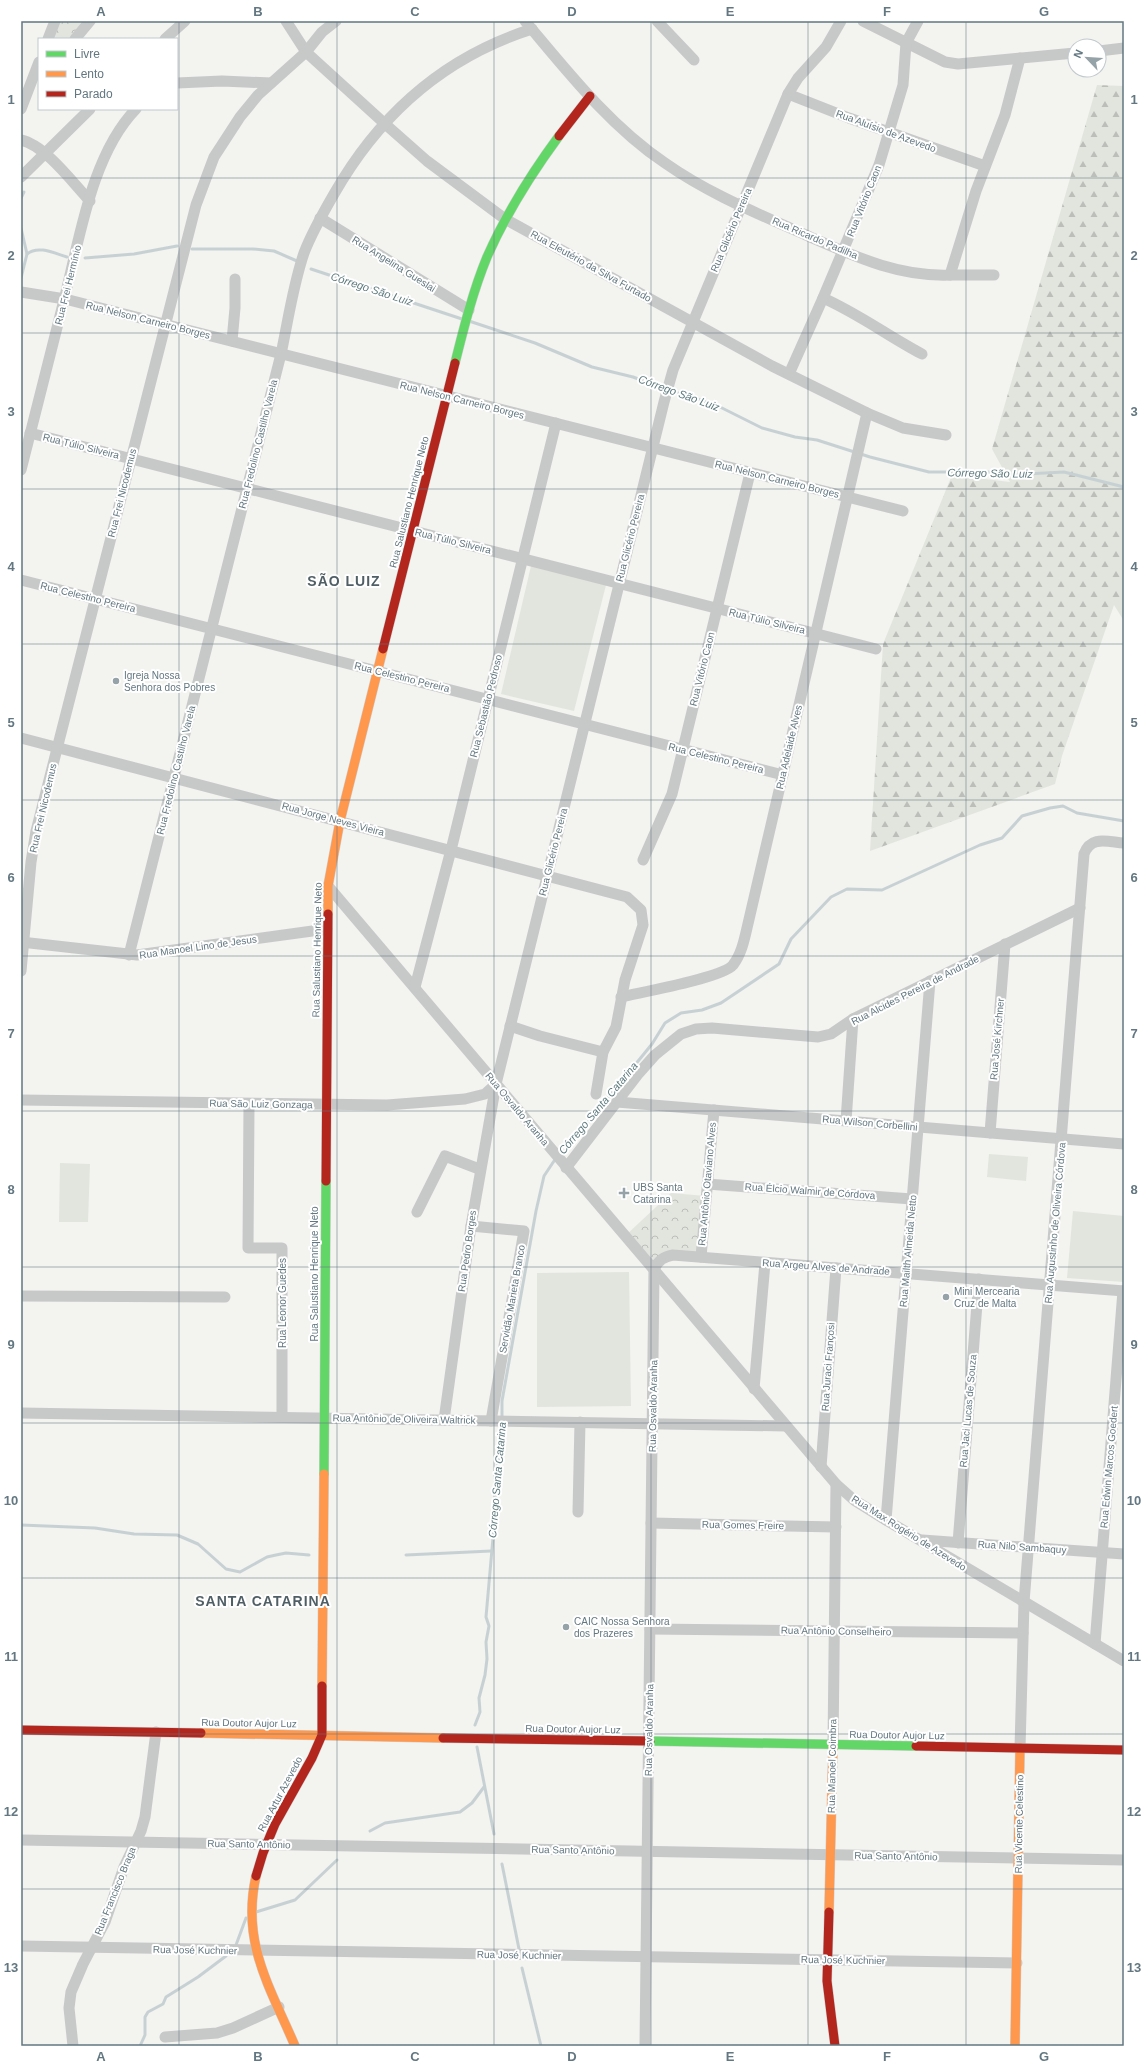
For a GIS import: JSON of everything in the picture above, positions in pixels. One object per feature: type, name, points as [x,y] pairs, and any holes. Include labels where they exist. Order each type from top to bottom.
[{"type":"street","points":[[48,38],[55,21]]},
{"type":"street","points":[[76,38],[90,21]]},
{"type":"street","points":[[166,38],[186,21]]},
{"type":"street","name":"Rua Eleutério da Silva Furtado","points":[[286,21],[306,52],[384,123],[427,161],[505,219],[789,374],[867,413],[903,428],[946,435]]},
{"type":"street","name":"Rua Frei Nicodemus","points":[[21,971],[22,942],[36,831],[187,236],[209,170],[225,137],[258,95],[306,52],[322,32],[336,21]]},
{"type":"street","points":[[657,21],[694,60]]},
{"type":"street","name":"Rua Glicério Pereira","points":[[496,1084],[669,381],[692,322],[788,94],[798,78],[826,47],[841,21]]},
{"type":"street","points":[[863,21],[934,58],[952,63],[1067,54]]},
{"type":"street","name":"Rua Vitório Caon","points":[[789,374],[843,252],[879,165],[890,133],[903,85],[906,43],[918,21]]},
{"type":"street","name":"Rua Ricardo Padilha","points":[[528,25],[590,96],[619,126],[664,163],[708,190],[843,252],[893,269],[913,274],[994,275]]},
{"type":"street","name":"Rua Fredolino Castilho Varela","points":[[129,955],[281,354],[304,255],[320,218],[358,155],[384,123],[414,94],[454,65],[490,44],[528,25]]},
{"type":"street","points":[[1107,50],[1124,48]]},
{"type":"street","points":[[950,275],[985,166],[1005,115],[1020,58]]},
{"type":"street","points":[[23,105],[38,65]]},
{"type":"street","points":[[178,83],[222,81],[271,83]]},
{"type":"street","points":[[23,105],[38,84]]},
{"type":"street","name":"Rua Aluísio de Azevedo","points":[[788,94],[890,133],[985,166]]},
{"type":"street","name":"Rua Salustiano Henrique Neto","points":[[322,1735],[328,886],[340,821],[468,312],[490,250],[505,219],[540,162],[590,96]]},
{"type":"street","points":[[21,177],[89,110]]},
{"type":"street","name":"Rua Frei Hermínio","points":[[21,470],[90,201],[110,147],[126,120],[135,110]]},
{"type":"street","points":[[21,140],[32,145],[45,154],[90,201]]},
{"type":"street","name":"Rua Angelina Gueslai","points":[[320,218],[468,312]]},
{"type":"street","points":[[232,341],[235,319],[235,279]]},
{"type":"street","name":"Rua Nelson Carneiro Borges","points":[[24,292],[65,299],[903,511]]},
{"type":"street","points":[[823,298],[850,310],[894,339],[922,354]]},
{"type":"street","name":"Rua Adelaide Alves","points":[[621,997],[716,974],[732,966],[738,958],[747,928],[867,413]]},
{"type":"street","name":"Rua Sebastião Pedroso","points":[[415,987],[451,850],[556,423]]},
{"type":"street","name":"Rua Túlio Silveira","points":[[30,433],[876,649]]},
{"type":"street","name":"Rua Vitório Caon","points":[[643,860],[651,838],[670,801],[750,472]]},
{"type":"street","name":"Rua Celestino Pereira","points":[[21,580],[783,775]]},
{"type":"street","name":"Rua Jorge Neves Vieira","points":[[21,738],[627,897],[641,910],[643,925],[621,997]]},
{"type":"street","name":"Rua Augustinho de Oliveira Córdova","points":[[1024,1602],[1084,854],[1088,845],[1097,841],[1124,843]]},
{"type":"street","name":"Rua Osvaldo Aranha","points":[[328,886],[415,987],[564,1166],[654,1269],[645,2046]]},
{"type":"street","name":"Rua Alcides Pereira de Andrade","points":[[564,1166],[655,1055],[681,1034],[696,1029],[712,1028],[806,1038],[831,1034],[853,1019],[1080,908]]},
{"type":"street","name":"Rua Manoel Lino de Jesus","points":[[22,942],[129,955],[327,929]]},
{"type":"street","name":"Rua José Kirchner","points":[[990,1133],[1005,944]]},
{"type":"street","name":"Rua Mailth Almeida Netto","points":[[886,1520],[930,981]]},
{"type":"street","points":[[596,1094],[603,1052],[616,1027],[621,997]]},
{"type":"street","points":[[846,1121],[853,1019]]},
{"type":"street","points":[[510,1026],[540,1036],[603,1052]]},
{"type":"street","name":"Rua São Luiz Gonzaga","points":[[21,1100],[326,1105],[419,1104],[465,1099],[485,1094],[496,1084]]},
{"type":"street","name":"Rua Pedro Borges","points":[[444,1420],[471,1226],[496,1084]]},
{"type":"street","name":"Rua Wilson Corbellini","points":[[617,1102],[1124,1144]]},
{"type":"street","name":"Rua Leonor Guedes","points":[[249,1104],[248,1248],[282,1248],[282,1417]]},
{"type":"street","name":"Rua Antônio Otaviano Alves","points":[[701,1258],[714,1110]]},
{"type":"street","points":[[417,1212],[445,1156],[480,1169]]},
{"type":"street","name":"Rua Élcio Walmir de Córdova","points":[[707,1184],[912,1199]]},
{"type":"street","name":"Servidão Marieta Branco","points":[[471,1226],[524,1231],[495,1421]]},
{"type":"street","name":"Rua Argeu Alves de Andrade","points":[[654,1269],[658,1262],[665,1257],[673,1255],[1124,1291]]},
{"type":"street","points":[[754,1389],[765,1262]]},
{"type":"street","name":"Rua Juraci Françosi","points":[[821,1467],[836,1268]]},
{"type":"street","name":"Rua Max Rogério de Azevedo","points":[[654,1269],[821,1467],[836,1484],[854,1500],[1124,1661]]},
{"type":"street","name":"Rua Jaci Lucas de Souza","points":[[958,1543],[978,1279]]},
{"type":"street","name":"Rua Edwin Marcos Goedert","points":[[1095,1644],[1124,1291]]},
{"type":"street","points":[[21,1296],[225,1297]]},
{"type":"street","name":"Rua Antônio de Oliveira Waltrick","points":[[21,1413],[786,1426]]},
{"type":"street","points":[[578,1512],[580,1422]]},
{"type":"street","name":"Rua Manoel Coimbra","points":[[835,2046],[829,2003],[828,1960],[833,1745],[836,1484]]},
{"type":"street","name":"Rua Gomes Freire","points":[[651,1523],[836,1527]]},
{"type":"street","name":"Rua Nilo Sambaquy","points":[[920,1540],[1124,1554]]},
{"type":"street","name":"Rua Vicente Celestino","points":[[1015,2046],[1024,1602]]},
{"type":"street","name":"Rua Antônio Conselheiro","points":[[650,1629],[1023,1633]]},
{"type":"street","name":"Rua Doutor Aujor Luz","points":[[21,1730],[1124,1750]]},
{"type":"street","name":"Rua Francisco Braga","points":[[72,2046],[69,2008],[71,1992],[105,1922],[145,1817],[156,1732]]},
{"type":"street","name":"Rua Artur Azevedo","points":[[295,2046],[256,1951],[251,1922],[252,1903],[255,1883],[266,1845],[290,1796],[312,1758],[322,1735]]},
{"type":"street","name":"Rua Santo Antônio","points":[[21,1840],[1124,1860]]},
{"type":"street","name":"Rua José Kuchnier","points":[[21,1946],[256,1951],[1016,1962]]},
{"type":"street","points":[[165,2037],[217,2033],[233,2028],[279,2007]]},
{"type":"green space","points":[[60,21],[85,21],[72,38],[53,38]]},
{"type":"green space","points":[[1097,85],[1124,86],[1124,621],[1114,605],[1062,756],[1055,784],[870,851],[883,644],[952,475],[1010,482],[992,449]]},
{"type":"green space","points":[[531,566],[606,585],[574,711],[501,694]]},
{"type":"green space","points":[[989,1154],[1028,1157],[1026,1181],[987,1177]]},
{"type":"green space","points":[[60,1163],[90,1164],[88,1222],[59,1222]]},
{"type":"green space","points":[[671,1193],[706,1196],[701,1257],[673,1255],[654,1269],[625,1236]]},
{"type":"green space","points":[[1073,1211],[1124,1216],[1124,1282],[1067,1278]]},
{"type":"green space","points":[[629,1272],[631,1406],[537,1407],[537,1273]]},
{"type":"waterway","points":[[21,198],[24,192]]},
{"type":"waterway","points":[[21,228],[27,254]]},
{"type":"waterway","name":"Córrego São Luiz","points":[[85,258],[134,254],[177,246]]},
{"type":"waterway","name":"Córrego São Luiz","points":[[192,249],[253,249],[274,251],[297,261]]},
{"type":"waterway","name":"Córrego São Luiz","points":[[21,278],[27,254],[31,251],[41,250],[67,257]]},
{"type":"waterway","name":"Córrego São Luiz","points":[[311,269],[462,319]]},
{"type":"waterway","name":"Córrego São Luiz","points":[[469,321],[535,343],[592,367],[633,377],[665,389]]},
{"type":"waterway","name":"Córrego São Luiz","points":[[671,391],[714,404],[762,428],[795,437],[817,440],[870,457],[929,472],[988,472],[1008,475],[1064,472],[1124,487]]},
{"type":"waterway","name":"Córrego Santa Catarina","points":[[560,1154],[564,1152],[652,1044],[665,1023],[681,1013],[702,1010],[721,1003],[779,964],[791,939],[831,897],[847,889],[882,890],[980,845],[1002,838],[1022,816],[1050,808],[1063,806],[1077,813],[1124,821]]},
{"type":"waterway","name":"Córrego Santa Catarina","points":[[502,1419],[502,1401],[536,1211],[544,1176],[556,1158]]},
{"type":"waterway","name":"Córrego Santa Catarina","points":[[475,1725],[480,1712],[479,1698],[485,1675],[487,1659],[486,1642],[489,1626],[486,1617],[496,1504],[497,1469],[503,1436],[502,1424]]},
{"type":"waterway","points":[[21,1525],[95,1528],[134,1534],[177,1535],[198,1544],[226,1569],[240,1572],[267,1557],[286,1553],[309,1555]]},
{"type":"waterway","points":[[406,1555],[491,1551]]},
{"type":"waterway","name":"Córrego Santa Catarina","points":[[477,1747],[494,1834]]},
{"type":"waterway","points":[[370,1831],[385,1823],[460,1812],[472,1803],[484,1787]]},
{"type":"waterway","points":[[256,1912],[295,1900],[337,1860]]},
{"type":"waterway","name":"Córrego Santa Catarina","points":[[502,1864],[519,1949]]},
{"type":"waterway","points":[[236,1945],[246,1918]]},
{"type":"waterway","points":[[140,2046],[145,2035],[145,2017],[148,2012],[163,2004],[166,1997],[198,1977],[226,1956]]},
{"type":"waterway","name":"Córrego Santa Catarina","points":[[522,1968],[541,2046]]},
{"type":"traffic: fast","points":[[455,363],[473,296],[487,257],[502,225],[539,165],[559,136]]},
{"type":"traffic: fast","points":[[324,1474],[326,1181]]},
{"type":"traffic: fast","points":[[650,1741],[916,1746]]},
{"type":"traffic: slow","points":[[328,914],[328,886],[340,821],[383,649]]},
{"type":"traffic: slow","points":[[322,1686],[324,1474]]},
{"type":"traffic: slow","points":[[201,1733],[443,1738]]},
{"type":"traffic: slow","points":[[829,1912],[833,1745]]},
{"type":"traffic: slow","points":[[1015,2046],[1020,1748]]},
{"type":"traffic: slow","points":[[256,1876],[252,1900],[252,1923],[255,1944],[260,1964],[295,2046]]},
{"type":"traffic: jam","points":[[559,136],[590,96]]},
{"type":"traffic: jam","points":[[383,649],[455,363]]},
{"type":"traffic: jam","points":[[326,1181],[328,914]]},
{"type":"traffic: jam","points":[[256,1876],[263,1853],[275,1824],[312,1758],[322,1735],[322,1686]]},
{"type":"traffic: jam","points":[[21,1730],[201,1733]]},
{"type":"traffic: jam","points":[[443,1738],[650,1741]]},
{"type":"traffic: jam","points":[[916,1746],[1124,1750]]},
{"type":"traffic: jam","points":[[829,1912],[827,1981],[835,2046]]},
{"type":"place","name":"Igreja Nossa Senhora dos Pobres","points":[[116,681]]},
{"type":"place","name":"UBS Santa Catarina","points":[[624,1193]]},
{"type":"place","name":"Mini Mercearia Cruz de Malta","points":[[946,1297]]},
{"type":"place","name":"CAIC Nossa Senhora dos Prazeres","points":[[566,1627]]},
{"type":"district","name":"SÃO LUIZ","points":[[344,581]]},
{"type":"district","name":"SANTA CATARINA","points":[[263,1601]]}]
